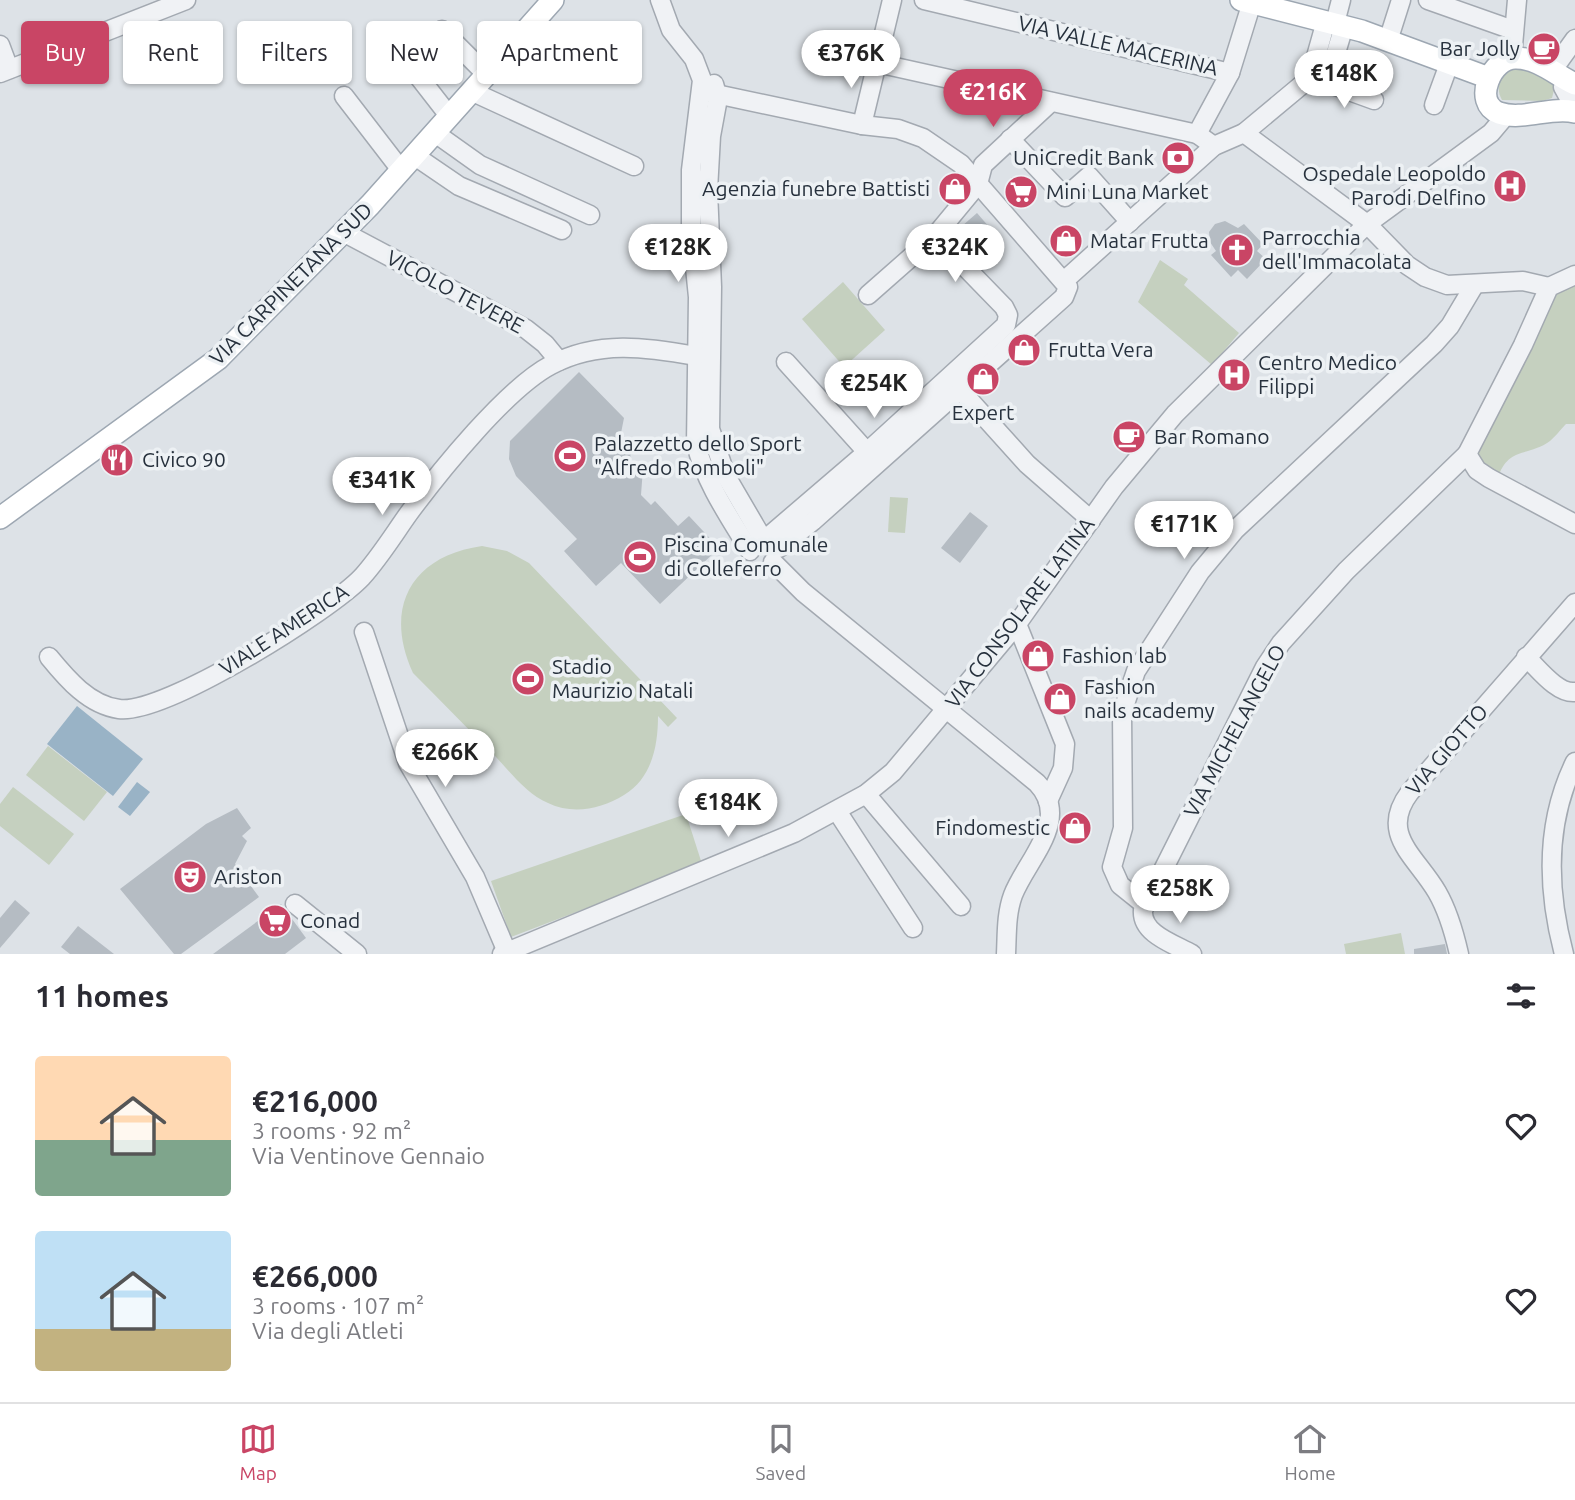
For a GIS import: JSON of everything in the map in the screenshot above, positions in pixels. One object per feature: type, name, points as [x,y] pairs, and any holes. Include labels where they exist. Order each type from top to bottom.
[{"type":"main road","points":[[1247,1],[1335,23],[1489,78]]},
{"type":"main road","name":"VIA CARPINETANA SUD","points":[[533,21],[548,3]]},
{"type":"main road","points":[[1552,111],[1560,101],[1562,80],[1532,61],[1512,57],[1497,65],[1489,78],[1486,93],[1491,107],[1499,113],[1575,111]]},
{"type":"main road","name":"VIA CARPINETANA SUD","points":[[0,518],[214,362],[343,232],[479,84]]},
{"type":"street","points":[[0,45],[5,71],[186,0]]},
{"type":"street","points":[[660,0],[674,34],[696,63],[710,93],[691,170],[691,228],[698,297],[695,356],[695,432],[698,450],[727,514],[756,562],[765,565],[771,545],[867,452],[1064,297],[1066,284],[1214,146],[1244,133],[1318,81],[1341,0]]},
{"type":"street","points":[[672,0],[682,32],[704,59],[710,93],[710,429],[726,476],[803,592],[1037,783],[1048,800],[1051,812],[1047,832],[1011,903],[1006,954]]},
{"type":"street","points":[[862,125],[892,0]]},
{"type":"street","name":"VIA VALLE MACERINA","points":[[925,0],[1230,73]]},
{"type":"street","points":[[1388,41],[1401,0]]},
{"type":"street","points":[[1428,0],[1513,30]]},
{"type":"street","points":[[1512,57],[1517,0]]},
{"type":"street","name":"VIA VALLE MACERINA","points":[[1198,134],[1230,73],[1247,1]]},
{"type":"street","points":[[1575,39],[1562,80],[1575,111]]},
{"type":"street","points":[[463,51],[477,65]]},
{"type":"street","points":[[877,63],[1198,134],[1214,146]]},
{"type":"street","points":[[1434,105],[1449,65]]},
{"type":"street","points":[[1318,81],[1373,104],[1375,80]]},
{"type":"street","points":[[424,84],[450,117]]},
{"type":"street","points":[[472,92],[634,166]]},
{"type":"street","points":[[710,93],[918,135],[950,155],[1066,284]]},
{"type":"street","points":[[344,96],[408,163],[562,230]]},
{"type":"street","points":[[868,295],[935,236],[978,184],[983,165],[1051,102]]},
{"type":"street","name":"VIA CONSOLARE LATINA","points":[[505,953],[794,833],[866,794],[898,767],[1017,624],[1091,520],[1181,407],[1367,224],[1491,133],[1507,114]]},
{"type":"street","points":[[1244,133],[1367,224],[1420,274],[1447,285],[1524,281],[1549,287],[1575,275]]},
{"type":"street","points":[[435,134],[480,165],[590,215]]},
{"type":"street","points":[[1010,139],[1065,197],[1089,176],[1130,222]]},
{"type":"street","name":"VICOLO TEVERE","points":[[343,232],[526,329],[545,344],[559,361]]},
{"type":"street","points":[[750,551],[751,543],[771,545],[955,384],[1003,329],[1008,319],[1004,307],[935,236]]},
{"type":"street","points":[[1192,954],[1150,930],[1143,920],[1145,905],[1120,885],[1112,867],[1123,828],[1122,713],[1136,671],[1194,582],[1235,530],[1434,344],[1450,326],[1475,284]]},
{"type":"street","points":[[1549,287],[1523,345],[1466,454],[1485,476],[1575,524]]},
{"type":"street","name":"VIALE AMERICA","points":[[49,657],[95,701],[122,710],[159,703],[211,677],[351,588],[374,563],[428,489],[490,417],[530,379],[559,361],[588,352],[626,346],[695,356]]},
{"type":"street","points":[[786,362],[867,452]]},
{"type":"street","points":[[955,384],[1027,464],[1091,520]]},
{"type":"street","name":"VIA MICHELANGELO","points":[[1145,905],[1276,649],[1346,571],[1466,454]]},
{"type":"street","name":"VIA GIOTTO","points":[[1459,954],[1448,913],[1433,886],[1404,846],[1396,818],[1410,792],[1575,603]]},
{"type":"street","points":[[1017,624],[1065,744],[1063,768],[1048,800]]},
{"type":"street","points":[[364,632],[408,763],[475,877],[505,953]]},
{"type":"street","points":[[1526,657],[1561,689],[1568,693],[1575,692]]},
{"type":"street","points":[[1564,954],[1553,902],[1551,855],[1559,807],[1575,762]]},
{"type":"street","points":[[866,794],[961,906]]},
{"type":"street","points":[[837,811],[913,928]]},
{"type":"street","points":[[295,904],[357,954]]},
{"type":"green space","points":[[1513,67],[1546,75],[1555,86],[1552,98],[1542,101],[1502,100],[1500,81]]},
{"type":"green space","points":[[1160,260],[1188,279],[1184,285],[1239,333],[1212,365],[1138,302]]},
{"type":"green space","points":[[843,282],[885,330],[844,367],[802,319]]},
{"type":"green space","points":[[1575,282],[1575,424],[1566,424],[1542,446],[1508,460],[1499,475],[1491,472],[1475,454],[1554,293]]},
{"type":"green space","points":[[890,497],[908,498],[905,533],[888,532]]},
{"type":"green space","points":[[482,546],[507,551],[529,563],[677,718],[668,727],[658,716],[655,750],[647,770],[634,788],[615,800],[587,809],[567,809],[540,799],[520,783],[413,673],[404,649],[401,627],[403,607],[410,589],[421,573],[437,561],[457,552]]},
{"type":"green space","points":[[48,746],[107,792],[84,821],[26,775]]},
{"type":"green space","points":[[13,787],[74,834],[49,865],[0,826],[0,804]]},
{"type":"green space","points":[[686,814],[702,864],[511,937],[491,881]]},
{"type":"green space","points":[[1401,933],[1405,954],[1346,954],[1344,944]]},
{"type":"water","points":[[77,706],[143,759],[113,796],[47,744]]},
{"type":"water","points":[[137,782],[150,792],[130,816],[118,807]]},
{"type":"building","points":[[977,213],[1003,243],[981,263],[954,233]]},
{"type":"building","name":"Parrocchia dell'Immacolata","points":[[1225,221],[1238,228],[1244,224],[1263,244],[1257,251],[1266,259],[1247,279],[1238,270],[1231,277],[1211,255],[1216,251],[1210,242],[1209,232],[1215,224]]},
{"type":"building","name":"Palazzetto dello Sport \"Alfredo Romboli\"","points":[[579,372],[624,418],[620,438],[631,439],[630,467],[643,468],[641,495],[651,505],[655,501],[678,526],[689,516],[719,548],[660,604],[621,563],[596,586],[564,551],[577,539],[516,476],[509,459],[510,441]]},
{"type":"building","points":[[970,512],[988,526],[960,563],[941,548]]},
{"type":"building","name":"Ariston","points":[[237,808],[251,828],[242,836],[247,841],[235,864],[259,897],[181,954],[174,954],[120,889],[206,824]]},
{"type":"building","points":[[15,900],[30,913],[0,948],[0,918]]},
{"type":"building","name":"Conad","points":[[281,904],[306,938],[285,954],[213,954]]},
{"type":"building","points":[[78,926],[114,954],[70,954],[61,947]]},
{"type":"building","points":[[1445,944],[1447,954],[1414,954],[1414,949]]},
{"type":"place","name":"Bar Jolly","points":[[1544,49]]},
{"type":"place","name":"UniCredit Bank","points":[[1178,158]]},
{"type":"place","name":"Ospedale Leopoldo Parodi Delfino","points":[[1510,186]]},
{"type":"place","name":"Agenzia funebre Battisti","points":[[955,189]]},
{"type":"place","name":"Mini Luna Market","points":[[1021,192]]},
{"type":"place","name":"Matar Frutta","points":[[1066,241]]},
{"type":"place","name":"Parrocchia dell'Immacolata","points":[[1237,250]]},
{"type":"place","name":"Frutta Vera","points":[[1024,350]]},
{"type":"place","name":"Centro Medico Filippi","points":[[1234,375]]},
{"type":"place","name":"Expert","points":[[983,379]]},
{"type":"place","name":"Bar Romano","points":[[1129,437]]},
{"type":"place","name":"Palazzetto dello Sport \"Alfredo Romboli\"","points":[[570,456]]},
{"type":"place","name":"Civico 90","points":[[117,460]]},
{"type":"place","name":"Piscina Comunale di Colleferro","points":[[640,557]]},
{"type":"place","name":"Fashion lab","points":[[1038,656]]},
{"type":"place","name":"Stadio Maurizio Natali","points":[[528,679]]},
{"type":"place","name":"Fashion nails academy","points":[[1060,699]]},
{"type":"place","name":"Findomestic","points":[[1075,828]]},
{"type":"place","name":"Ariston","points":[[190,877]]},
{"type":"place","name":"Conad","points":[[275,921]]}]
